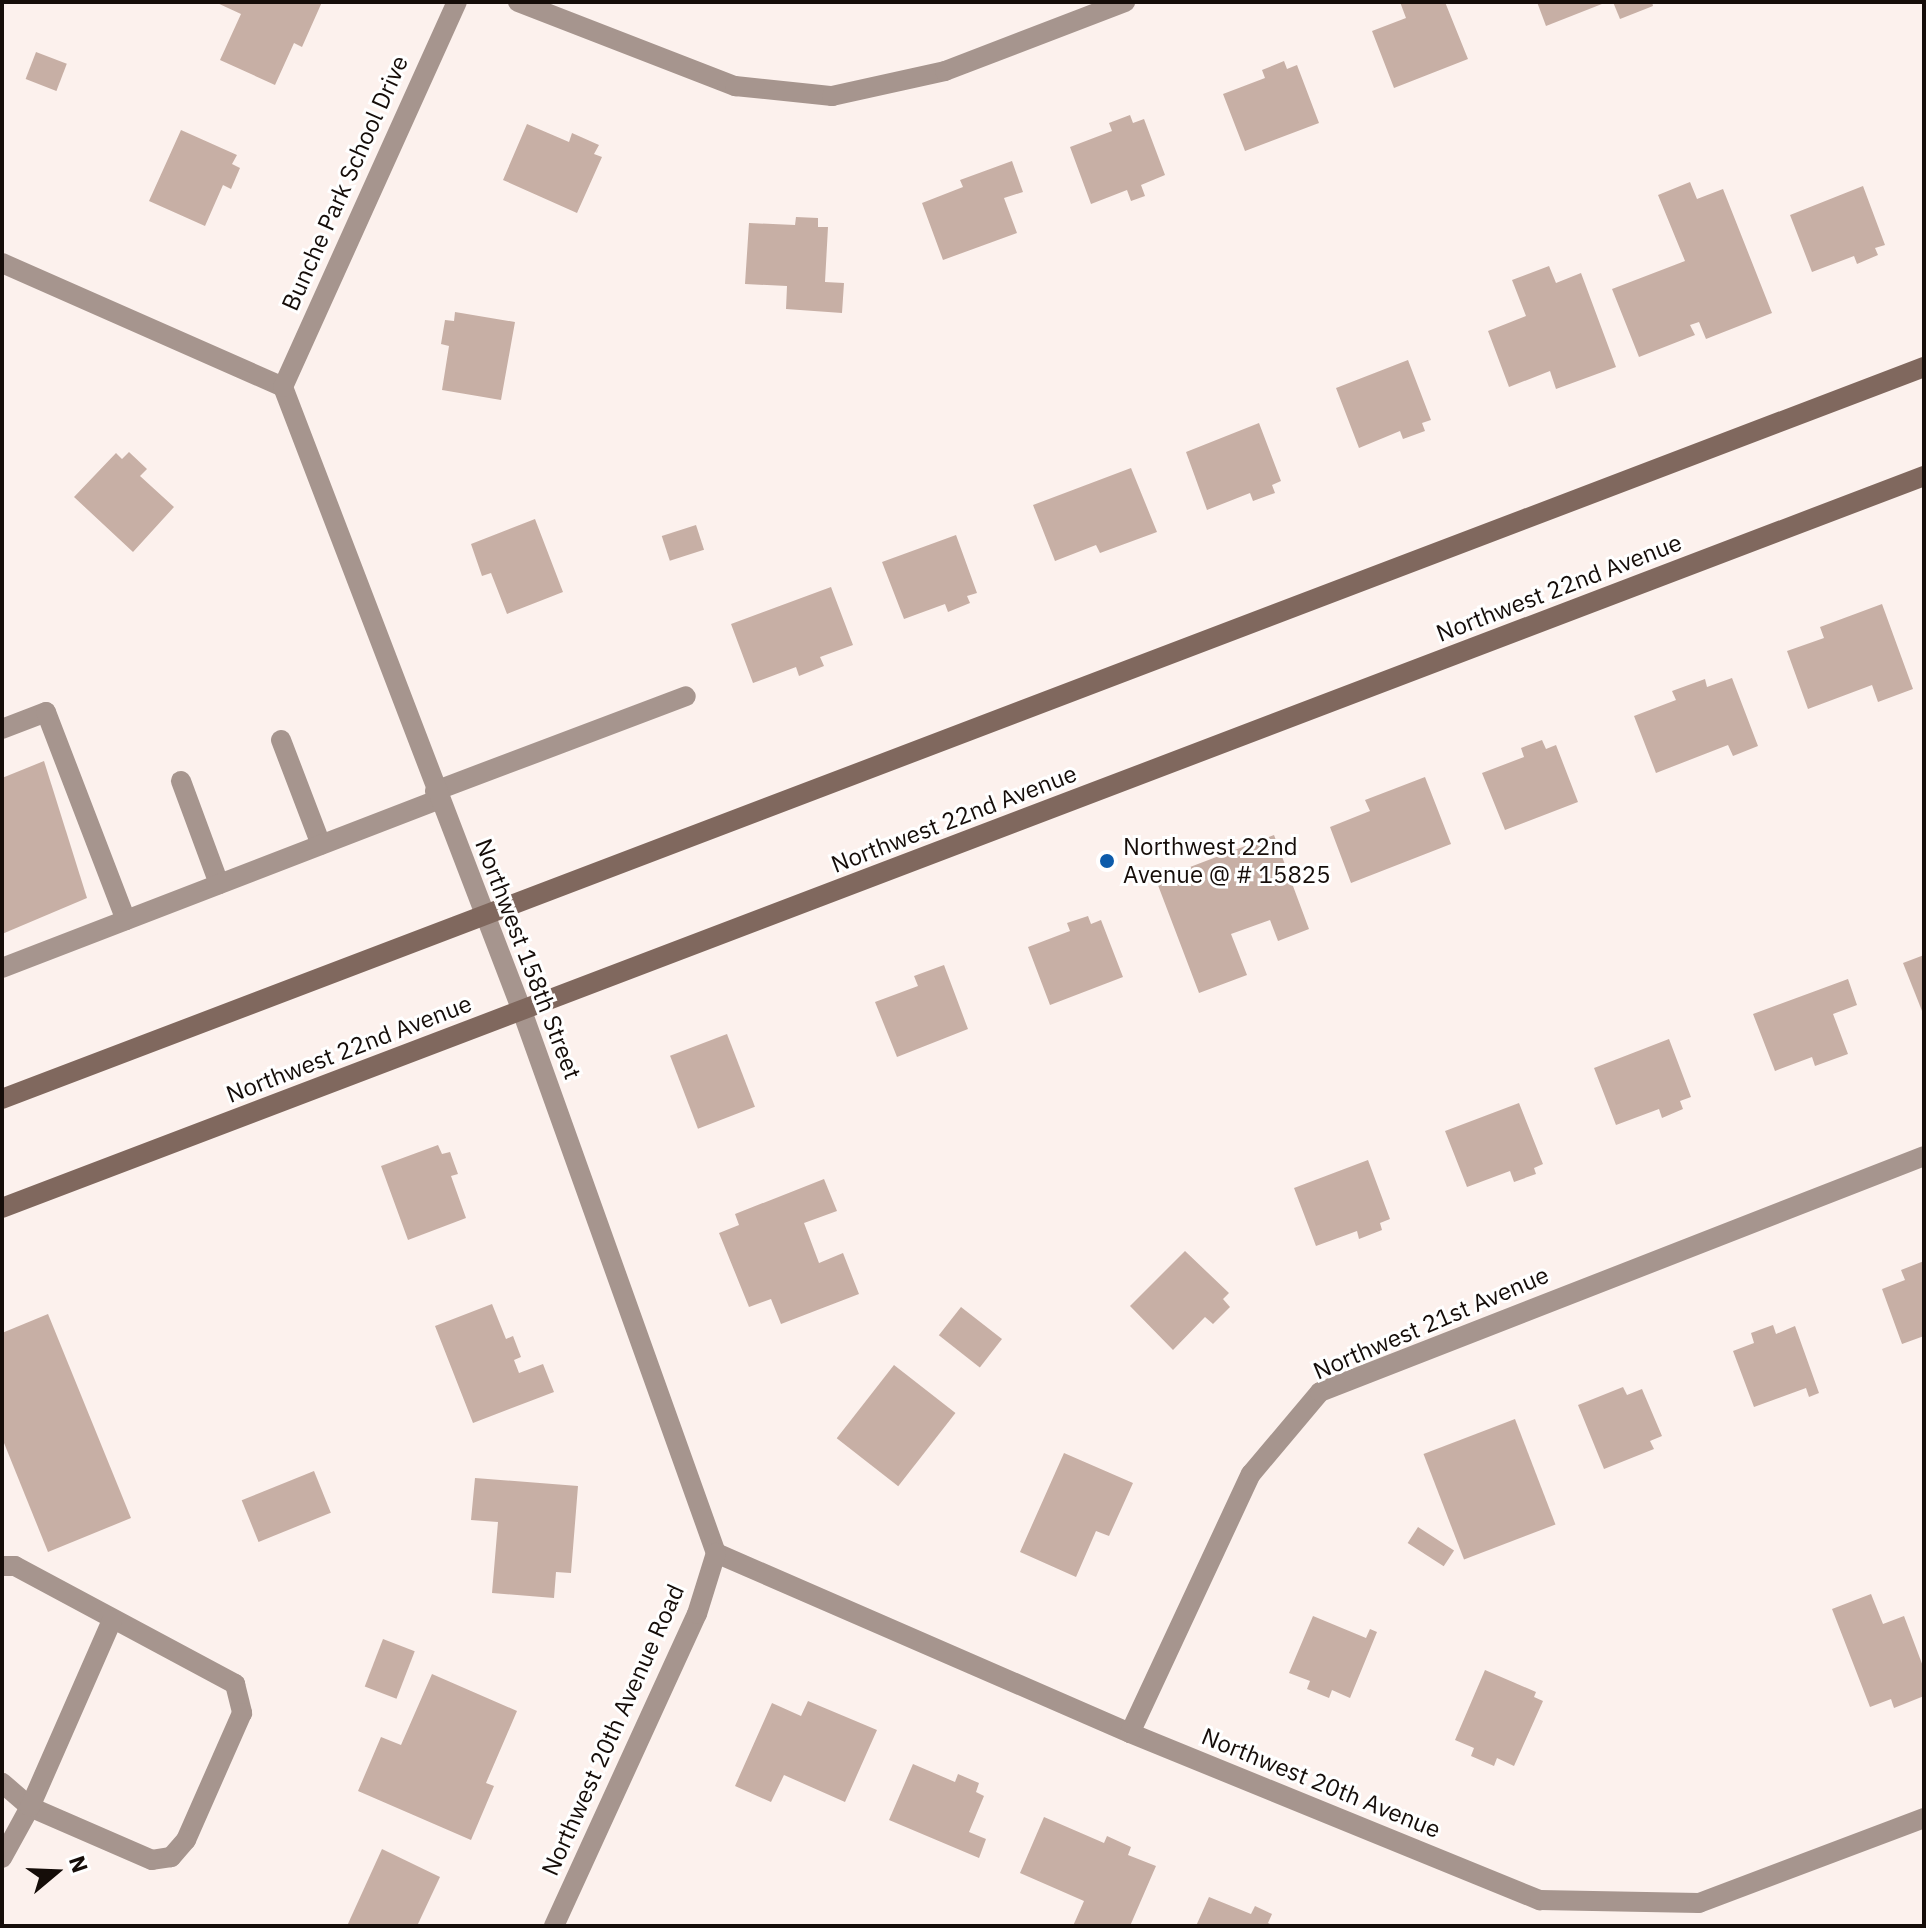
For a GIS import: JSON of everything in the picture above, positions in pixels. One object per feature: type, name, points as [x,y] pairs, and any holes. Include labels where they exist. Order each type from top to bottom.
[{"type":"main road","points":[[2,1099],[1924,367]]},
{"type":"main road","name":"Northwest 22nd Avenue","points":[[2,1208],[1924,476]]},
{"type":"street","name":"Bunche Park School Drive","points":[[283,387],[457,2]]},
{"type":"street","points":[[518,2],[735,86],[832,96],[945,71],[1125,2]]},
{"type":"street","points":[[2,263],[283,387]]},
{"type":"street","name":"Northwest 158th Street","points":[[283,387],[436,795],[522,1011],[716,1553]]},
{"type":"street","points":[[2,968],[321,845],[436,795],[686,696]]},
{"type":"street","points":[[2,729],[46,712],[126,920]]},
{"type":"street","points":[[281,740],[321,845]]},
{"type":"street","points":[[181,781],[219,884]]},
{"type":"street","name":"Northwest 21st Avenue","points":[[1130,1733],[1251,1474],[1320,1392],[1924,1156]]},
{"type":"street","name":"Northwest 20th Avenue","points":[[716,1553],[1130,1733],[1540,1900],[1699,1903],[1924,1818]]},
{"type":"street","name":"Northwest 20th Avenue Road","points":[[554,1926],[697,1614],[716,1553]]},
{"type":"street","points":[[2,1566],[15,1566],[235,1684],[242,1713],[192,1826],[171,1857],[152,1860],[30,1807],[2,1783]]},
{"type":"street","points":[[2,1858],[30,1807],[112,1620]]},
{"type":"building","points":[[215,2],[322,2],[302,47],[294,43],[275,85],[220,60],[241,14]]},
{"type":"building","points":[[1400,2],[1445,2],[1468,59],[1394,88],[1372,31],[1406,18]]},
{"type":"building","points":[[1537,2],[1607,2],[1546,26]]},
{"type":"building","points":[[1613,2],[1652,2],[1653,6],[1620,19]]},
{"type":"building","points":[[36,52],[67,64],[56,91],[26,79]]},
{"type":"building","points":[[1284,61],[1287,69],[1297,65],[1319,123],[1245,151],[1223,94],[1265,78],[1262,70]]},
{"type":"building","points":[[1130,115],[1133,123],[1144,119],[1165,175],[1141,185],[1145,196],[1131,201],[1127,190],[1091,204],[1070,147],[1112,131],[1109,123]]},
{"type":"building","points":[[527,124],[569,142],[572,133],[599,145],[594,154],[602,157],[577,213],[503,180]]},
{"type":"building","points":[[181,130],[237,155],[232,164],[240,168],[231,189],[223,185],[205,226],[149,201]]},
{"type":"building","points":[[1012,161],[1023,192],[1004,198],[1017,233],[943,260],[922,203],[963,187],[960,180]]},
{"type":"building","points":[[1690,182],[1697,199],[1723,189],[1772,313],[1706,339],[1699,322],[1690,325],[1695,335],[1639,357],[1612,289],[1685,261],[1658,195]]},
{"type":"building","points":[[1863,186],[1885,245],[1875,248],[1878,255],[1857,264],[1854,256],[1812,272],[1790,215]]},
{"type":"building","points":[[796,217],[818,218],[818,227],[828,227],[825,282],[844,283],[842,313],[786,309],[787,286],[745,284],[749,223],[795,225]]},
{"type":"building","points":[[1549,266],[1556,283],[1581,273],[1616,367],[1556,389],[1550,371],[1509,387],[1488,331],[1526,316],[1512,280]]},
{"type":"building","points":[[455,312],[515,322],[501,400],[442,390],[449,346],[441,344],[445,320],[454,321]]},
{"type":"building","points":[[1408,360],[1431,420],[1422,423],[1425,431],[1403,439],[1400,431],[1359,448],[1336,388]]},
{"type":"building","points":[[1259,423],[1281,481],[1272,485],[1275,493],[1253,501],[1250,493],[1207,510],[1186,452]]},
{"type":"building","points":[[129,452],[147,469],[140,476],[174,507],[133,552],[74,497],[116,453],[122,459]]},
{"type":"building","points":[[1131,468],[1157,532],[1100,553],[1096,545],[1055,561],[1033,505]]},
{"type":"building","points":[[535,519],[563,592],[507,614],[491,573],[482,576],[471,544]]},
{"type":"building","points":[[696,525],[704,550],[670,561],[662,536]]},
{"type":"building","points":[[956,535],[977,593],[967,596],[970,603],[948,612],[945,604],[904,619],[882,562]]},
{"type":"building","points":[[831,587],[853,645],[820,657],[824,666],[799,676],[796,667],[753,683],[731,624]]},
{"type":"building","points":[[1882,604],[1913,689],[1878,702],[1872,685],[1808,709],[1787,651],[1824,638],[1820,627]]},
{"type":"building","points":[[1732,678],[1758,746],[1733,756],[1728,745],[1656,773],[1634,716],[1676,700],[1672,691],[1705,679],[1707,687]]},
{"type":"building","points":[[1542,740],[1546,749],[1556,745],[1578,802],[1505,830],[1482,773],[1524,757],[1521,748]]},
{"type":"building","points":[[44,761],[87,898],[2,934],[2,778]]},
{"type":"building","points":[[1425,777],[1451,844],[1351,883],[1330,827],[1370,811],[1365,800]]},
{"type":"building","points":[[1274,835],[1309,929],[1278,941],[1270,920],[1231,934],[1247,975],[1199,993],[1156,880]]},
{"type":"building","points":[[1088,916],[1091,924],[1101,920],[1123,977],[1050,1005],[1028,947],[1070,931],[1067,923]]},
{"type":"building","points":[[1924,955],[1924,1016],[1903,963]]},
{"type":"building","points":[[944,965],[968,1029],[897,1057],[875,1002],[918,986],[914,976]]},
{"type":"building","points":[[1848,979],[1857,1005],[1833,1014],[1848,1054],[1815,1066],[1812,1057],[1775,1071],[1753,1014]]},
{"type":"building","points":[[727,1034],[755,1107],[698,1129],[670,1056]]},
{"type":"building","points":[[1669,1039],[1691,1097],[1680,1101],[1683,1109],[1662,1118],[1659,1109],[1616,1125],[1594,1068]]},
{"type":"building","points":[[1519,1103],[1543,1164],[1534,1168],[1536,1174],[1514,1182],[1510,1171],[1467,1187],[1445,1131]]},
{"type":"building","points":[[438,1145],[442,1154],[450,1152],[458,1174],[451,1176],[466,1218],[408,1240],[381,1166]]},
{"type":"building","points":[[1368,1160],[1390,1219],[1380,1223],[1382,1230],[1359,1239],[1357,1231],[1316,1246],[1294,1188]]},
{"type":"building","points":[[824,1179],[837,1211],[804,1223],[819,1263],[843,1253],[859,1294],[781,1324],[771,1299],[749,1307],[719,1233],[739,1225],[735,1214]]},
{"type":"building","points":[[1185,1251],[1229,1293],[1223,1299],[1230,1307],[1213,1324],[1205,1317],[1173,1350],[1130,1306]]},
{"type":"building","points":[[1924,1261],[1924,1336],[1902,1344],[1882,1289],[1905,1280],[1901,1270]]},
{"type":"building","points":[[492,1304],[506,1339],[513,1336],[521,1357],[514,1360],[519,1373],[543,1364],[554,1392],[473,1423],[435,1326]]},
{"type":"building","points":[[961,1307],[1002,1339],[980,1367],[939,1335]]},
{"type":"building","points":[[48,1314],[131,1518],[48,1552],[2,1438],[2,1333]]},
{"type":"building","points":[[1773,1325],[1776,1334],[1795,1326],[1819,1393],[1809,1397],[1806,1388],[1754,1407],[1733,1351],[1754,1343],[1751,1333]]},
{"type":"building","points":[[894,1365],[955,1413],[898,1486],[837,1438]]},
{"type":"building","points":[[1623,1387],[1627,1395],[1642,1389],[1662,1436],[1650,1441],[1654,1449],[1604,1469],[1578,1405]]},
{"type":"building","points":[[1515,1419],[1555,1524],[1464,1560],[1424,1454]]},
{"type":"building","points":[[1064,1453],[1133,1483],[1109,1536],[1096,1531],[1076,1577],[1020,1552]]},
{"type":"building","points":[[314,1471],[331,1513],[259,1542],[242,1500]]},
{"type":"building","points":[[475,1478],[578,1486],[571,1573],[556,1572],[554,1598],[492,1593],[498,1522],[471,1520]]},
{"type":"building","points":[[1418,1527],[1454,1550],[1444,1566],[1408,1543]]},
{"type":"building","points":[[1871,1594],[1883,1624],[1904,1616],[1924,1669],[1924,1696],[1894,1708],[1891,1699],[1870,1707],[1832,1609]]},
{"type":"building","points":[[1313,1616],[1366,1638],[1370,1629],[1377,1632],[1350,1698],[1332,1690],[1329,1698],[1307,1689],[1310,1681],[1289,1673]]},
{"type":"building","points":[[383,1639],[415,1651],[396,1699],[365,1687]]},
{"type":"building","points":[[1485,1670],[1536,1692],[1534,1697],[1543,1701],[1514,1766],[1497,1758],[1494,1766],[1471,1756],[1474,1748],[1455,1740]]},
{"type":"building","points":[[432,1674],[517,1711],[486,1783],[494,1786],[471,1840],[358,1791],[381,1737],[401,1745]]},
{"type":"building","points":[[808,1701],[877,1730],[845,1802],[784,1775],[771,1802],[735,1786],[772,1703],[801,1716]]},
{"type":"building","points":[[913,1764],[955,1782],[958,1774],[979,1783],[976,1792],[984,1796],[969,1832],[986,1839],[979,1858],[889,1820]]},
{"type":"building","points":[[1044,1817],[1104,1843],[1107,1836],[1131,1847],[1128,1855],[1156,1866],[1130,1926],[1073,1926],[1084,1901],[1020,1873]]},
{"type":"building","points":[[382,1849],[440,1877],[417,1926],[347,1926]]},
{"type":"building","points":[[1209,1897],[1251,1914],[1255,1906],[1272,1914],[1268,1923],[1274,1926],[1196,1926]]},
{"type":"place","name":"Northwest 22nd Avenue @ # 15825","points":[[1107,861]]}]
